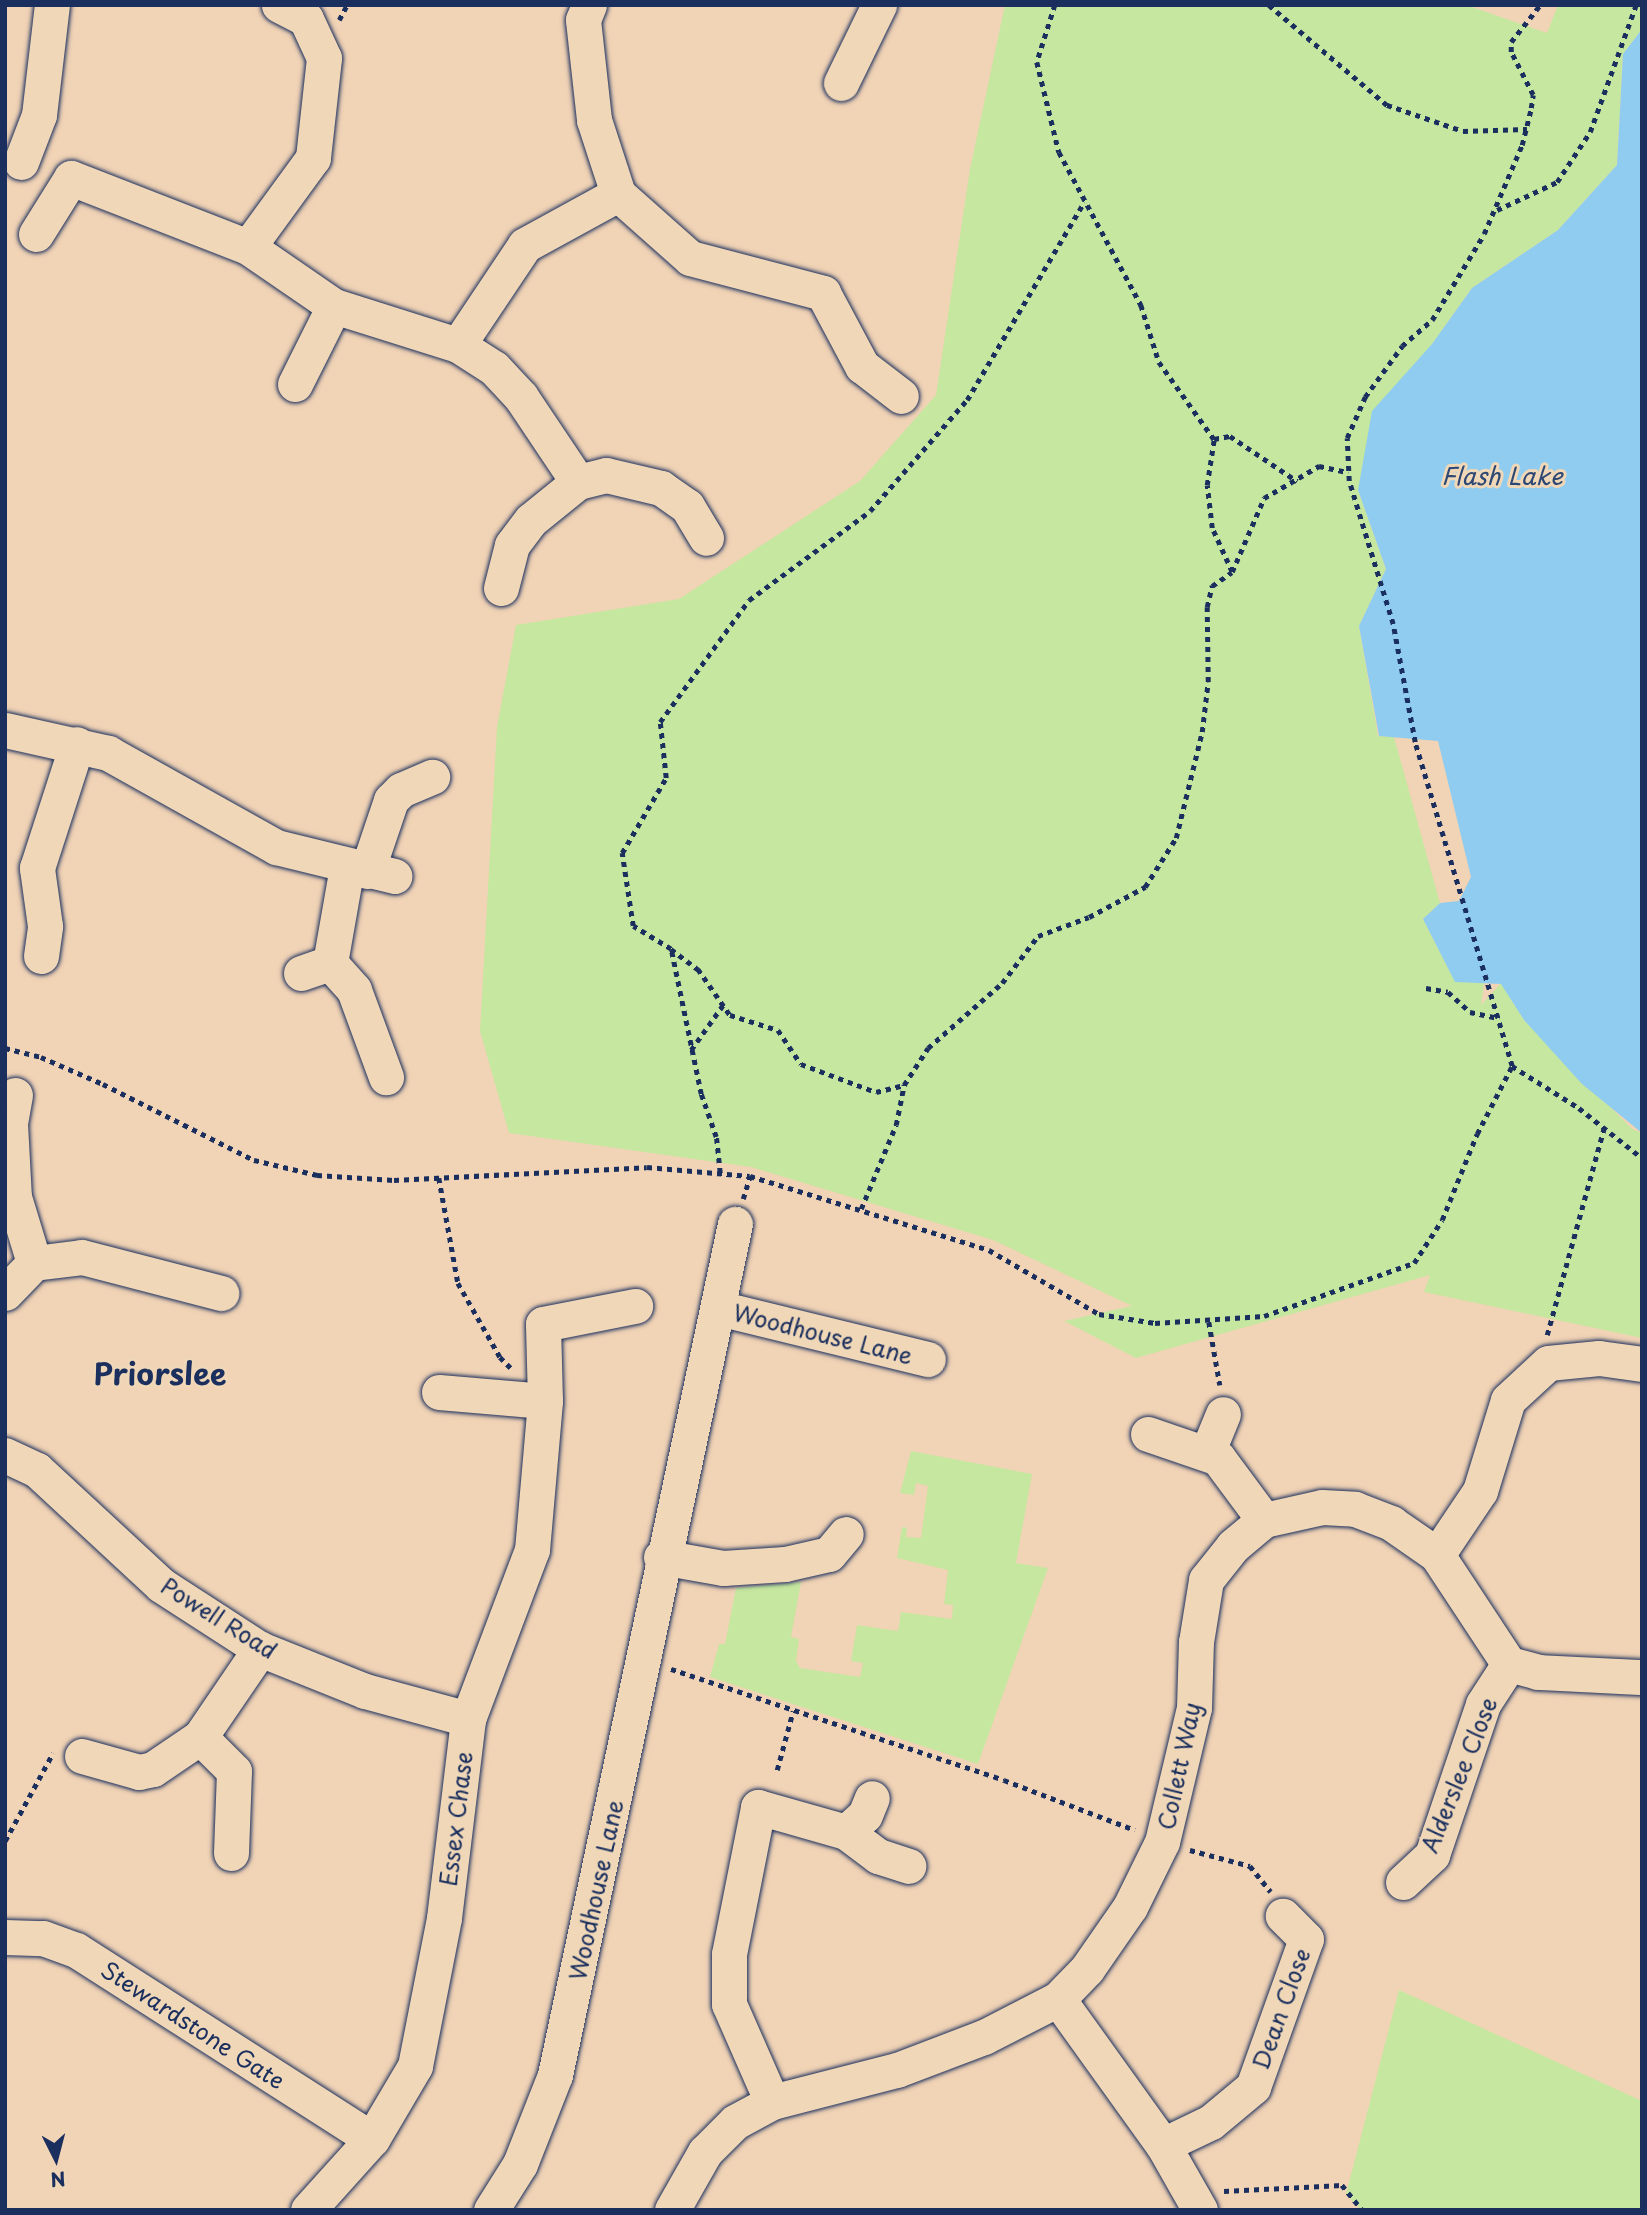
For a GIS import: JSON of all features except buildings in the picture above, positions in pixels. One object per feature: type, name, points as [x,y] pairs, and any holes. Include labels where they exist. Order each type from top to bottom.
[{"type":"street","points":[[52,5],[39,115],[13,159],[71,178],[248,247],[334,306],[458,345],[494,368],[521,397],[578,482]]},
{"type":"street","points":[[248,247],[313,158],[324,58],[306,19],[279,5]]},
{"type":"street","points":[[589,5],[583,20],[594,120],[618,194],[690,258],[823,293],[862,366],[901,396]]},
{"type":"street","points":[[841,83],[879,5]]},
{"type":"street","points":[[36,234],[71,178]]},
{"type":"street","points":[[458,345],[525,245],[618,194]]},
{"type":"street","points":[[295,384],[334,306]]},
{"type":"street","points":[[501,588],[506,559],[520,532],[578,482],[607,475],[661,488],[687,506],[706,538]]},
{"type":"street","points":[[5,730],[77,744],[131,762],[254,837],[369,872]]},
{"type":"street","points":[[41,956],[45,926],[37,868],[77,744]]},
{"type":"street","points":[[386,1077],[354,990],[316,968],[369,872],[391,800],[401,790],[432,777]]},
{"type":"street","points":[[15,1096],[10,1124],[13,1185],[34,1262]]},
{"type":"street","name":"Woodhouse Lane","points":[[491,2210],[520,2164],[555,2075],[645,1658],[662,1557],[736,1224]]},
{"type":"street","points":[[5,1293],[34,1262],[82,1257],[221,1293]]},
{"type":"street","name":"Essex Chase","points":[[308,2210],[372,2139],[415,2066],[444,1919],[468,1719],[532,1550],[545,1401],[543,1324],[635,1306]]},
{"type":"street","name":"Woodhouse Lane","points":[[718,1308],[928,1359]]},
{"type":"street","points":[[1437,1555],[1480,1490],[1508,1400],[1548,1363],[1599,1358],[1642,1364]]},
{"type":"street","points":[[439,1392],[545,1401]]},
{"type":"street","points":[[1207,1453],[1223,1414]]},
{"type":"street","points":[[1148,1434],[1217,1458],[1265,1520]]},
{"type":"street","name":"Powell Road","points":[[5,1455],[37,1470],[161,1585],[260,1649],[365,1691],[468,1719]]},
{"type":"street","name":"Collett Way","points":[[672,2210],[705,2152],[735,2122],[772,2102],[898,2070],[984,2038],[1058,1999],[1101,1953],[1162,1842],[1194,1709],[1196,1642],[1206,1580],[1233,1546],[1265,1520],[1308,1507],[1354,1509],[1391,1523],[1437,1555],[1508,1664]]},
{"type":"street","points":[[662,1557],[723,1568],[785,1564],[840,1554]]},
{"type":"street","points":[[82,1756],[139,1772],[170,1756],[200,1737],[260,1649]]},
{"type":"street","points":[[1508,1664],[1538,1672],[1642,1677]]},
{"type":"street","name":"Alderslee Close","points":[[1404,1882],[1432,1855],[1483,1704],[1508,1664]]},
{"type":"street","points":[[200,1737],[227,1758],[236,1787],[231,1853]]},
{"type":"street","points":[[772,2102],[729,2004],[729,1954],[767,1787],[878,1856],[908,1866]]},
{"type":"street","points":[[833,1828],[865,1815],[872,1798]]},
{"type":"street","name":"Dean Close","points":[[1163,2145],[1211,2122],[1253,2087],[1306,1939],[1283,1916]]},
{"type":"street","name":"Stewardstone Gate","points":[[5,1937],[43,1938],[76,1950],[372,2139]]},
{"type":"street","points":[[1058,1999],[1163,2145],[1196,2203]]},
{"type":"path","points":[[1055,5],[1037,62],[1059,152],[1141,305],[1159,362],[1214,439],[1207,485],[1212,528],[1232,572]]},
{"type":"path","points":[[1269,5],[1387,105],[1463,131],[1527,128]]},
{"type":"path","points":[[1540,5],[1511,42],[1511,52],[1533,95],[1527,128],[1495,211],[1453,290],[1432,320],[1402,346],[1364,397],[1347,438],[1348,471],[1380,578],[1415,742],[1512,1066],[1604,1128],[1642,1158]]},
{"type":"path","points":[[1495,211],[1557,182],[1590,132],[1636,5]]},
{"type":"path","points":[[904,1085],[876,1093],[801,1064],[778,1030],[730,1015],[698,969],[633,926],[622,853],[666,778],[660,722],[749,600],[870,511],[967,400],[1084,202]]},
{"type":"path","points":[[1214,439],[1230,436],[1297,481]]},
{"type":"path","points":[[861,1209],[896,1125],[904,1085],[928,1048],[1002,982],[1038,936],[1089,917],[1145,887],[1176,838],[1202,732],[1208,682],[1207,607],[1212,586],[1232,572],[1264,498],[1320,466],[1348,471]]},
{"type":"path","points":[[671,949],[691,1050],[716,1137],[720,1173]]},
{"type":"path","points":[[1426,988],[1448,992],[1470,1012],[1499,1018]]},
{"type":"path","points":[[691,1050],[723,1005]]},
{"type":"path","points":[[5,1048],[41,1057],[103,1084],[254,1160],[317,1175],[439,1178],[647,1167],[750,1176],[989,1250],[1099,1314],[1155,1323],[1264,1316],[1414,1262],[1442,1220],[1476,1134],[1512,1066]]},
{"type":"path","points":[[1548,1363],[1543,1351],[1604,1128]]},
{"type":"path","points":[[439,1178],[458,1283],[500,1357],[545,1401]]},
{"type":"path","points":[[1209,1321],[1223,1414]]},
{"type":"path","points":[[645,1658],[793,1711],[1004,1780],[1162,1842],[1250,1866],[1268,1885],[1283,1916]]},
{"type":"path","points":[[767,1787],[793,1711]]},
{"type":"path","points":[[1196,2203],[1342,2185],[1362,2210]]},
{"type":"green space","points":[[1005,5],[1466,5],[1547,33],[1558,5],[1642,5],[1642,29],[1623,54],[1617,165],[1558,230],[1472,288],[1432,344],[1358,490],[1386,569],[1359,626],[1378,736],[1394,737],[1440,903],[1423,919],[1455,981],[1484,983],[1481,1005],[1501,983],[1524,1020],[1632,1129],[1642,1133],[1642,1338],[1424,1292],[1430,1275],[1136,1358],[1064,1321],[1132,1306],[993,1240],[751,1167],[509,1133],[480,1031],[497,727],[516,625],[679,599],[860,481],[936,395],[970,169]]},
{"type":"green space","points":[[911,1451],[1032,1474],[1016,1563],[1048,1568],[978,1764],[710,1677],[719,1644],[725,1644],[736,1588],[801,1582],[791,1637],[799,1639],[796,1661],[800,1668],[860,1677],[863,1663],[851,1661],[857,1625],[898,1631],[901,1612],[952,1619],[953,1605],[944,1604],[948,1570],[897,1558],[902,1527],[907,1528],[906,1537],[921,1538],[928,1486],[916,1483],[914,1495],[900,1493]]},
{"type":"green space","points":[[1399,1990],[1642,2101],[1642,2210],[1362,2210],[1355,2204],[1346,2194]]},
{"type":"water","name":"Flash Lake","points":[[1642,29],[1642,1133],[1582,1084],[1524,1020],[1501,984],[1455,982],[1423,919],[1440,903],[1459,901],[1471,877],[1438,741],[1379,736],[1359,626],[1386,569],[1358,490],[1372,411],[1432,344],[1472,288],[1558,230],[1617,165],[1623,54]]},
{"type":"district","name":"Priorslee","points":[[160,1373]]}]
